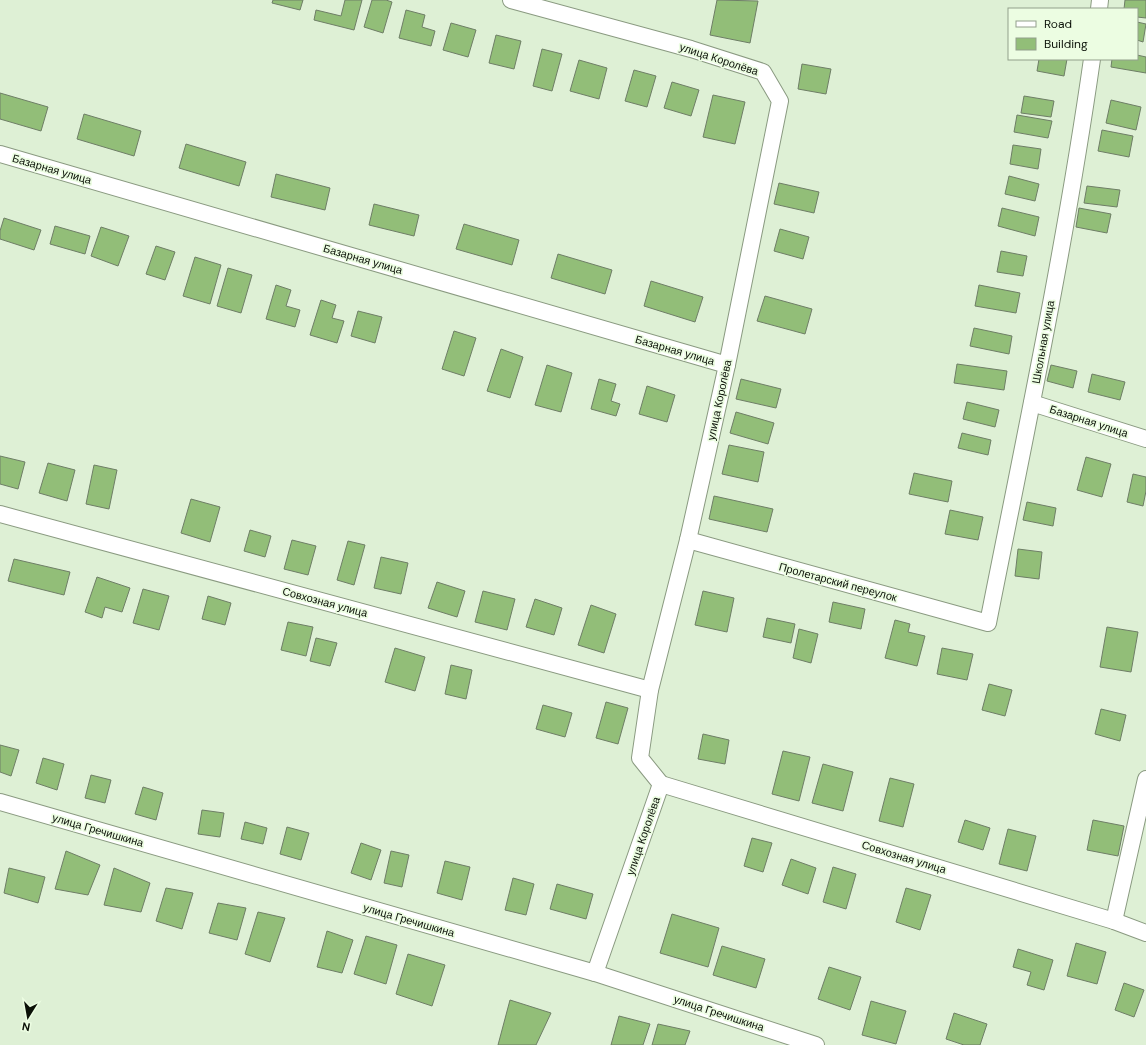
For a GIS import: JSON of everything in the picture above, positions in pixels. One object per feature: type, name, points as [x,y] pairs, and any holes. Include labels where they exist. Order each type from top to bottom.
[{"type":"street","name":"улица Королёва","points":[[511,0],[691,49],[763,72],[780,101],[727,365],[688,540],[650,690],[640,758],[661,784],[596,973]]},
{"type":"street","name":"Школьная улица","points":[[988,623],[1032,403],[1081,138],[1092,60]]},
{"type":"street","name":"Базарная улица","points":[[0,154],[727,365]]},
{"type":"street","name":"Базарная улица","points":[[1032,403],[1146,439]]},
{"type":"street","name":"Совхозная улица","points":[[0,514],[650,690]]},
{"type":"street","name":"Пролетарский переулок","points":[[688,540],[988,623]]},
{"type":"street","points":[[1114,921],[1146,779]]},
{"type":"street","name":"Совхозная улица","points":[[661,784],[1114,921],[1146,933]]},
{"type":"street","name":"улица Гречишкина","points":[[0,802],[596,973],[816,1045]]},
{"type":"building","points":[[273,0],[303,0],[300,10],[272,3]]},
{"type":"building","points":[[345,0],[362,0],[354,30],[314,20],[316,10],[341,16]]},
{"type":"building","points":[[372,0],[386,0],[392,2],[383,33],[364,27]]},
{"type":"building","points":[[717,0],[758,1],[750,43],[710,35]]},
{"type":"building","points":[[1125,0],[1146,0],[1146,18],[1138,17],[1138,8],[1124,8]]},
{"type":"building","points":[[406,10],[425,15],[422,27],[435,31],[431,46],[399,38]]},
{"type":"building","points":[[1138,22],[1146,24],[1143,42],[1138,40]]},
{"type":"building","points":[[451,23],[476,30],[468,57],[443,50]]},
{"type":"building","points":[[496,35],[521,41],[514,69],[489,63]]},
{"type":"building","points":[[542,49],[562,54],[552,91],[533,86]]},
{"type":"building","points":[[1138,55],[1146,57],[1146,73],[1111,67],[1112,60],[1138,60]]},
{"type":"building","points":[[579,60],[607,68],[599,99],[570,91]]},
{"type":"building","points":[[1039,60],[1067,60],[1064,76],[1037,71]]},
{"type":"building","points":[[802,64],[831,69],[826,94],[798,89]]},
{"type":"building","points":[[634,70],[656,76],[647,107],[625,101]]},
{"type":"building","points":[[672,82],[699,90],[691,116],[664,108]]},
{"type":"building","points":[[0,93],[48,107],[41,131],[0,119]]},
{"type":"building","points":[[713,95],[745,102],[735,144],[703,137]]},
{"type":"building","points":[[1024,96],[1054,101],[1051,117],[1021,113]]},
{"type":"building","points":[[1111,100],[1141,107],[1136,130],[1106,123]]},
{"type":"building","points":[[84,114],[141,131],[134,156],[77,139]]},
{"type":"building","points":[[1017,115],[1052,121],[1048,138],[1014,132]]},
{"type":"building","points":[[1102,130],[1133,136],[1129,157],[1098,151]]},
{"type":"building","points":[[186,144],[246,162],[239,186],[179,168]]},
{"type":"building","points":[[1013,145],[1041,149],[1038,169],[1010,164]]},
{"type":"building","points":[[276,174],[330,188],[325,210],[271,197]]},
{"type":"building","points":[[1009,176],[1039,184],[1035,201],[1005,194]]},
{"type":"building","points":[[779,183],[819,192],[814,213],[774,204]]},
{"type":"building","points":[[1087,186],[1120,190],[1117,207],[1084,203]]},
{"type":"building","points":[[374,204],[419,215],[414,236],[369,225]]},
{"type":"building","points":[[1002,208],[1039,217],[1035,236],[998,226]]},
{"type":"building","points":[[1079,208],[1111,214],[1107,233],[1076,227]]},
{"type":"building","points":[[4,218],[41,230],[34,250],[0,239],[0,231]]},
{"type":"building","points":[[464,224],[519,240],[512,265],[456,249]]},
{"type":"building","points":[[55,226],[90,236],[85,254],[50,244]]},
{"type":"building","points":[[101,227],[129,236],[118,266],[91,256]]},
{"type":"building","points":[[780,229],[809,237],[803,259],[774,251]]},
{"type":"building","points":[[156,246],[175,252],[165,280],[146,274]]},
{"type":"building","points":[[1001,251],[1027,256],[1023,276],[997,272]]},
{"type":"building","points":[[558,254],[612,270],[605,294],[551,278]]},
{"type":"building","points":[[195,257],[221,265],[210,304],[183,296]]},
{"type":"building","points":[[228,268],[252,275],[241,313],[217,306]]},
{"type":"building","points":[[651,281],[703,297],[695,322],[644,306]]},
{"type":"building","points":[[276,285],[291,290],[286,306],[300,310],[295,327],[266,319]]},
{"type":"building","points":[[979,285],[1020,293],[1016,313],[975,306]]},
{"type":"building","points":[[765,296],[812,309],[805,334],[757,321]]},
{"type":"building","points":[[321,300],[336,305],[332,318],[344,321],[337,343],[310,335]]},
{"type":"building","points":[[358,311],[382,317],[375,343],[351,336]]},
{"type":"building","points":[[974,328],[1012,336],[1009,354],[970,346]]},
{"type":"building","points":[[454,331],[476,338],[464,376],[442,369]]},
{"type":"building","points":[[501,349],[523,357],[510,398],[487,391]]},
{"type":"building","points":[[957,364],[1007,371],[1004,390],[954,383]]},
{"type":"building","points":[[547,365],[572,373],[561,412],[535,405]]},
{"type":"building","points":[[1051,365],[1077,371],[1073,388],[1047,381]]},
{"type":"building","points":[[1092,374],[1125,382],[1120,400],[1088,392]]},
{"type":"building","points":[[599,379],[616,384],[611,401],[620,404],[616,416],[591,409]]},
{"type":"building","points":[[741,379],[781,389],[776,408],[736,399]]},
{"type":"building","points":[[647,386],[675,395],[667,422],[639,414]]},
{"type":"building","points":[[967,402],[999,410],[995,427],[963,419]]},
{"type":"building","points":[[736,412],[774,423],[768,444],[730,433]]},
{"type":"building","points":[[962,433],[991,440],[988,455],[958,448]]},
{"type":"building","points":[[729,445],[764,452],[758,482],[722,474]]},
{"type":"building","points":[[0,456],[25,462],[18,489],[0,484]]},
{"type":"building","points":[[1086,457],[1111,464],[1102,497],[1077,490]]},
{"type":"building","points":[[48,463],[75,470],[67,501],[39,493]]},
{"type":"building","points":[[94,465],[117,470],[109,509],[86,504]]},
{"type":"building","points":[[914,473],[952,481],[948,502],[909,494]]},
{"type":"building","points":[[1133,474],[1146,477],[1146,491],[1143,506],[1127,502]]},
{"type":"building","points":[[714,496],[773,509],[767,532],[709,519]]},
{"type":"building","points":[[191,499],[220,507],[210,542],[181,533]]},
{"type":"building","points":[[1027,502],[1056,508],[1053,526],[1023,520]]},
{"type":"building","points":[[950,510],[983,517],[978,540],[945,534]]},
{"type":"building","points":[[250,530],[271,536],[265,557],[244,551]]},
{"type":"building","points":[[292,540],[316,546],[308,575],[284,569]]},
{"type":"building","points":[[348,541],[365,545],[354,585],[337,580]]},
{"type":"building","points":[[1018,549],[1042,552],[1039,579],[1015,576]]},
{"type":"building","points":[[381,557],[408,563],[401,594],[374,588]]},
{"type":"building","points":[[14,559],[70,572],[64,595],[8,581]]},
{"type":"building","points":[[97,577],[130,588],[122,612],[105,607],[102,618],[85,612]]},
{"type":"building","points":[[437,582],[465,591],[457,617],[428,608]]},
{"type":"building","points":[[143,589],[169,596],[159,630],[133,623]]},
{"type":"building","points":[[483,591],[515,599],[507,630],[475,622]]},
{"type":"building","points":[[703,591],[734,598],[727,632],[695,625]]},
{"type":"building","points":[[208,596],[231,603],[225,625],[202,619]]},
{"type":"building","points":[[535,599],[562,608],[554,635],[526,627]]},
{"type":"building","points":[[833,602],[865,609],[861,629],[829,622]]},
{"type":"building","points":[[591,605],[616,614],[604,653],[578,645]]},
{"type":"building","points":[[767,618],[795,624],[791,643],[763,637]]},
{"type":"building","points":[[895,620],[910,624],[908,632],[925,636],[917,666],[885,658]]},
{"type":"building","points":[[288,622],[313,627],[306,656],[281,650]]},
{"type":"building","points":[[1107,627],[1138,632],[1131,672],[1100,667]]},
{"type":"building","points":[[799,629],[818,634],[811,663],[793,658]]},
{"type":"building","points":[[316,638],[337,643],[330,666],[310,661]]},
{"type":"building","points":[[395,648],[425,657],[415,691],[385,682]]},
{"type":"building","points":[[942,648],[973,654],[967,680],[937,674]]},
{"type":"building","points":[[451,665],[472,670],[466,699],[445,694]]},
{"type":"building","points":[[989,684],[1012,690],[1005,716],[982,710]]},
{"type":"building","points":[[606,702],[628,708],[618,744],[596,738]]},
{"type":"building","points":[[543,705],[572,713],[565,737],[536,729]]},
{"type":"building","points":[[1101,709],[1126,715],[1120,741],[1095,734]]},
{"type":"building","points":[[703,734],[729,740],[725,764],[698,759]]},
{"type":"building","points":[[0,745],[19,750],[11,776],[0,772]]},
{"type":"building","points":[[783,751],[810,757],[799,801],[772,794]]},
{"type":"building","points":[[43,758],[64,764],[57,790],[36,783]]},
{"type":"building","points":[[823,764],[853,772],[843,811],[812,803]]},
{"type":"building","points":[[91,775],[111,780],[105,803],[85,798]]},
{"type":"building","points":[[890,778],[914,784],[903,827],[879,821]]},
{"type":"building","points":[[143,787],[163,793],[156,820],[135,814]]},
{"type":"building","points":[[202,810],[224,813],[220,837],[198,834]]},
{"type":"building","points":[[965,820],[990,828],[983,850],[958,842]]},
{"type":"building","points":[[1093,820],[1124,826],[1118,856],[1087,850]]},
{"type":"building","points":[[245,822],[267,828],[263,844],[241,839]]},
{"type":"building","points":[[287,827],[309,833],[301,860],[280,854]]},
{"type":"building","points":[[1008,829],[1036,836],[1027,871],[999,864]]},
{"type":"building","points":[[752,838],[772,843],[763,872],[744,866]]},
{"type":"building","points":[[361,843],[381,850],[371,880],[351,873]]},
{"type":"building","points":[[66,851],[100,865],[88,895],[55,889]]},
{"type":"building","points":[[391,851],[409,855],[402,887],[384,883]]},
{"type":"building","points":[[791,859],[816,868],[808,894],[782,885]]},
{"type":"building","points":[[445,861],[470,867],[462,900],[437,893]]},
{"type":"building","points":[[833,867],[856,874],[846,909],[823,902]]},
{"type":"building","points":[[9,868],[45,877],[38,903],[4,893]]},
{"type":"building","points":[[114,868],[150,883],[141,912],[104,905]]},
{"type":"building","points":[[513,878],[534,884],[526,915],[505,910]]},
{"type":"building","points":[[557,884],[593,894],[586,919],[550,909]]},
{"type":"building","points":[[166,888],[193,893],[182,929],[156,921]]},
{"type":"building","points":[[906,888],[931,895],[920,930],[896,922]]},
{"type":"building","points":[[218,903],[246,908],[237,940],[209,933]]},
{"type":"building","points":[[258,912],[285,918],[270,962],[245,954]]},
{"type":"building","points":[[672,914],[719,928],[708,967],[660,953]]},
{"type":"building","points":[[327,931],[353,940],[342,973],[317,967]]},
{"type":"building","points":[[366,936],[397,945],[386,984],[354,974]]},
{"type":"building","points":[[1076,943],[1106,952],[1097,984],[1067,976]]},
{"type":"building","points":[[722,946],[765,959],[756,988],[713,975]]},
{"type":"building","points":[[1018,949],[1053,960],[1044,990],[1027,985],[1031,972],[1013,967]]},
{"type":"building","points":[[408,954],[445,965],[432,1006],[396,994]]},
{"type":"building","points":[[829,967],[861,977],[850,1010],[818,999]]},
{"type":"building","points":[[1124,983],[1144,990],[1134,1017],[1115,1010]]},
{"type":"building","points":[[510,1000],[551,1013],[536,1045],[498,1045]]},
{"type":"building","points":[[871,1001],[906,1011],[896,1044],[862,1035]]},
{"type":"building","points":[[954,1013],[987,1024],[980,1045],[964,1045],[946,1039]]},
{"type":"building","points":[[619,1016],[650,1024],[643,1045],[611,1045]]},
{"type":"building","points":[[658,1024],[690,1031],[685,1045],[652,1045]]}]
